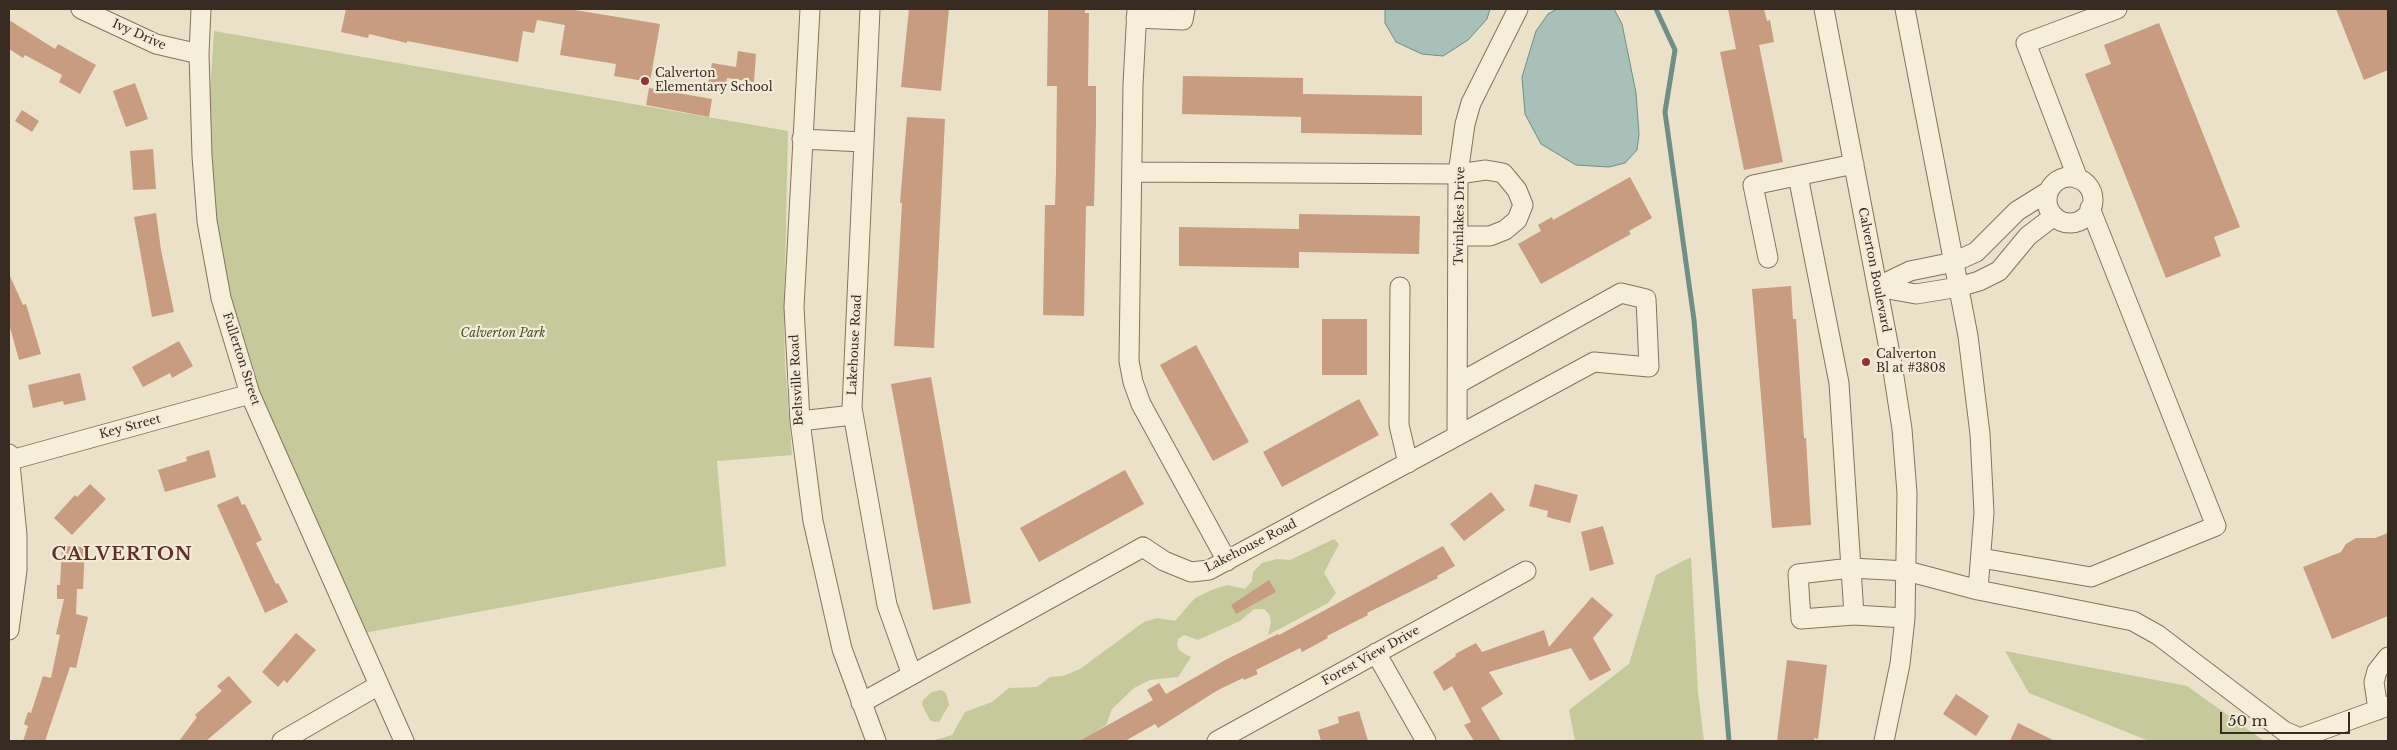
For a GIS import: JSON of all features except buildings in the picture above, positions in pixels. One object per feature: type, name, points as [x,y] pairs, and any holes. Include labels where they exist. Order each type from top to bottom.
[{"type":"street","name":"Ivy Drive","points":[[81,9],[156,44],[199,54]]},
{"type":"street","name":"Fullerton Street","points":[[201,9],[199,54],[202,156],[207,221],[221,298],[250,394],[404,741]]},
{"type":"street","name":"Beltsville Road","points":[[810,9],[794,307],[800,421],[813,521],[827,588],[842,649],[876,741]]},
{"type":"street","name":"Lakehouse Road","points":[[870,9],[853,415],[887,605],[912,675]]},
{"type":"street","points":[[1185,9],[1183,20],[1137,13],[1128,341],[1133,382],[1141,404],[1227,560]]},
{"type":"street","name":"Twinlakes Drive","points":[[1457,436],[1459,383],[1458,174],[1465,124],[1471,103],[1518,9]]},
{"type":"street","name":"Calverton Boulevard","points":[[1824,9],[1878,287],[1902,429],[1907,494],[1905,618],[1900,664],[1884,741]]},
{"type":"street","points":[[1905,9],[1968,336],[1982,450],[1984,513],[1978,590]]},
{"type":"street","points":[[2078,179],[2026,43],[2117,9]]},
{"type":"street","points":[[802,139],[863,142]]},
{"type":"street","points":[[1768,258],[1753,185],[1854,164]]},
{"type":"street","points":[[1132,172],[1458,174],[1486,170],[1503,173],[1517,190],[1523,205],[1517,220],[1505,230],[1490,236],[1459,236]]},
{"type":"street","points":[[1798,176],[1839,383],[1854,615]]},
{"type":"street","points":[[1878,287],[1910,271],[1954,262],[1976,252],[2016,211],[2048,191],[2058,180],[2071,177],[2078,179],[2089,188],[2092,201],[2090,208],[2087,214],[2074,222],[2067,222],[2054,216],[2047,204],[2048,191]]},
{"type":"street","points":[[1980,558],[2091,577],[2216,526],[2090,208]]},
{"type":"street","points":[[1878,287],[1916,294],[1959,287],[1979,281],[1999,270],[2028,236],[2054,216]]},
{"type":"street","points":[[1400,287],[1399,424],[1408,463]]},
{"type":"street","name":"Lakehouse Road","points":[[861,703],[1143,547],[1164,561],[1191,572],[1209,570],[1594,362],[1649,368],[1646,299],[1621,293],[1459,383]]},
{"type":"street","name":"Key Street","points":[[10,457],[250,394]]},
{"type":"street","points":[[800,421],[853,415]]},
{"type":"street","points":[[9,630],[17,570],[10,457]]},
{"type":"street","points":[[1905,618],[1854,615],[1801,619],[1798,574],[1851,568],[1907,571],[1978,590],[2133,621],[2158,635],[2293,736],[2300,738],[2325,737],[2383,708],[2374,682],[2376,671],[2388,657]]},
{"type":"street","name":"Forest View Drive","points":[[1217,741],[1526,572]]},
{"type":"street","points":[[1376,653],[1426,741]]},
{"type":"street","points":[[282,741],[379,685]]},
{"type":"green space","name":"Calverton Park","points":[[214,31],[788,131],[784,312],[785,364],[792,455],[717,461],[726,566],[364,633],[258,393],[222,266],[210,176],[210,93]]},
{"type":"green space","points":[[1334,539],[1339,544],[1324,573],[1336,593],[1328,603],[1268,635],[1271,622],[1269,614],[1264,609],[1254,609],[1240,621],[1198,640],[1184,635],[1178,639],[1177,646],[1180,651],[1191,657],[1178,677],[1150,680],[1134,688],[1112,709],[1106,725],[1080,741],[932,741],[952,735],[965,712],[992,702],[1009,688],[1037,687],[1050,677],[1063,676],[1080,669],[1144,622],[1157,618],[1175,621],[1195,598],[1212,590],[1227,585],[1245,589],[1252,581],[1253,572],[1262,563],[1277,559],[1290,560]]},
{"type":"green space","points":[[1691,557],[1698,692],[1704,741],[1575,741],[1569,710],[1629,664],[1656,575]]},
{"type":"green space","points":[[2005,651],[2187,686],[2264,741],[2149,741],[2029,693]]},
{"type":"green space","points":[[941,690],[946,693],[949,705],[939,722],[934,722],[930,720],[922,705],[923,700],[932,692]]},
{"type":"water","points":[[1385,9],[1490,9],[1487,19],[1468,40],[1443,56],[1422,54],[1396,42],[1385,23]]},
{"type":"water","points":[[1557,9],[1614,9],[1622,24],[1636,93],[1639,134],[1637,150],[1625,163],[1609,167],[1576,165],[1541,144],[1525,114],[1522,77],[1536,31],[1548,14]]},
{"type":"waterway","points":[[1656,9],[1675,50],[1665,112],[1694,320],[1729,741]]},
{"type":"place","name":"Calverton Elementary School","points":[[645,81]]},
{"type":"place","name":"Calverton Bl at #3808","points":[[1866,362]]},
{"type":"district","name":"CALVERTON","points":[[122,555]]}]
